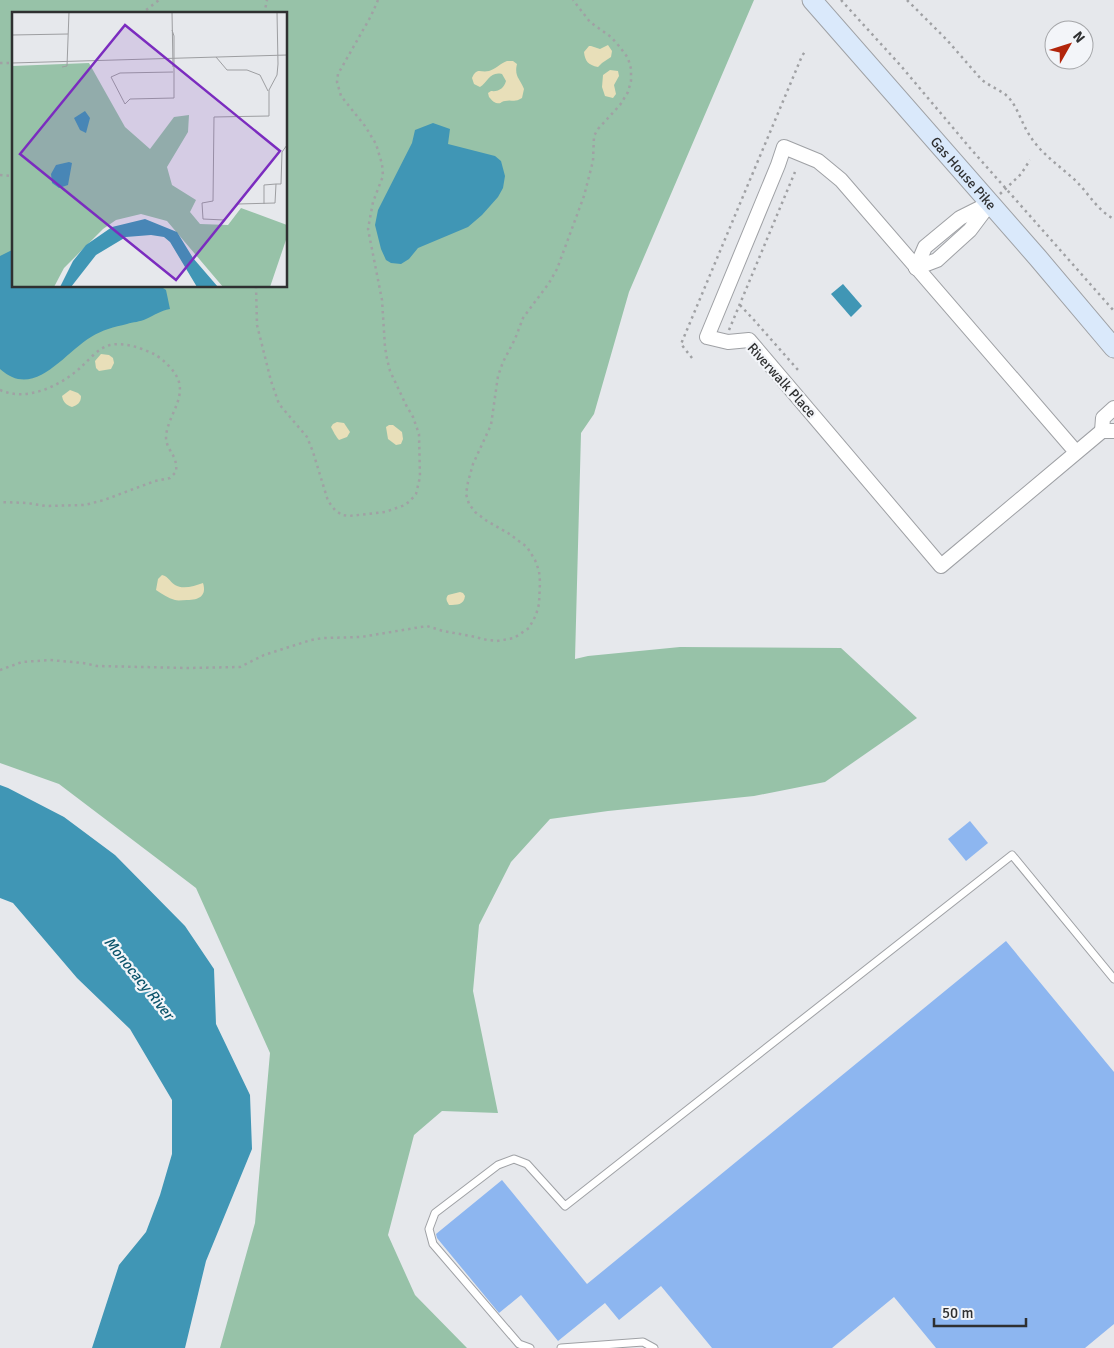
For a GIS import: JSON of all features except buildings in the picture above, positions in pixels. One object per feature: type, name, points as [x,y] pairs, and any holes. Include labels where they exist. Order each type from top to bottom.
[{"type":"main road","name":"Gas House Pike","points":[[812,0],[1114,348]]},
{"type":"street","name":"Riverwalk Place","points":[[1076,452],[841,180],[818,161],[784,148],[707,337],[728,342],[749,340],[941,566],[1076,452],[1108,431],[1102,418],[1114,408]]},
{"type":"street","points":[[916,268],[937,260],[970,230],[990,203]]},
{"type":"lane","points":[[530,1348],[519,1344],[433,1244],[429,1229],[435,1213],[498,1165],[514,1159],[527,1164],[565,1206],[1012,855],[1114,979]]},
{"type":"lane","points":[[561,1348],[643,1342],[654,1348]]},
{"type":"path","points":[[144,12],[159,0]]},
{"type":"path","points":[[256,288],[257,326],[271,381],[279,404],[307,437],[331,506],[342,515],[349,516],[385,512],[405,505],[416,494],[420,477],[419,434],[413,417],[390,371],[387,360],[382,300],[368,229],[373,202],[384,176],[376,144],[365,126],[341,96],[337,82],[338,74],[378,0]]},
{"type":"path","points":[[0,670],[22,662],[50,660],[97,666],[240,667],[264,655],[323,638],[369,636],[427,626],[443,631],[498,641],[514,638],[529,628],[539,604],[540,582],[535,560],[526,547],[475,512],[469,504],[466,494],[473,464],[491,425],[498,376],[503,362],[523,318],[557,269],[584,196],[593,161],[594,136],[620,105],[628,92],[631,81],[632,69],[628,58],[611,37],[590,22],[573,0]]},
{"type":"path","points":[[841,0],[901,66],[970,148],[1114,311]]},
{"type":"path","points":[[907,0],[948,40],[973,71],[987,84],[1010,100],[1028,134],[1043,153],[1077,182],[1105,213],[1114,219]]},
{"type":"path","points":[[692,358],[681,344],[773,123],[806,50]]},
{"type":"path","points":[[990,203],[1021,174],[1030,160]]},
{"type":"path","points":[[728,333],[795,172]]},
{"type":"path","points":[[740,305],[798,370]]},
{"type":"path","points":[[0,390],[15,394],[28,394],[51,387],[64,381],[100,349],[110,345],[125,345],[144,349],[160,357],[170,367],[179,381],[179,393],[166,436],[168,445],[177,463],[176,472],[170,478],[155,481],[86,505],[53,506],[0,502]]},
{"type":"green space","points":[[0,0],[754,0],[629,292],[594,414],[581,433],[575,659],[588,656],[680,647],[841,648],[917,718],[825,782],[754,796],[550,819],[511,862],[479,925],[473,991],[498,1113],[442,1111],[414,1135],[388,1235],[415,1295],[467,1348],[220,1348],[255,1223],[270,1053],[196,888],[59,784],[0,763]]},
{"type":"sand","points":[[608,45],[612,51],[611,57],[598,67],[592,65],[585,58],[584,52],[589,46],[600,49]]},
{"type":"sand","points":[[507,61],[513,61],[517,64],[517,75],[524,89],[522,98],[496,103],[489,97],[488,93],[499,90],[504,86],[506,81],[502,74],[492,75],[480,87],[474,84],[472,78],[477,71],[491,70]]},
{"type":"sand","points":[[610,70],[618,71],[619,76],[614,85],[616,94],[613,98],[605,96],[602,87],[603,75]]},
{"type":"sand","points":[[101,354],[109,355],[113,358],[114,363],[111,369],[99,371],[96,368],[95,361]]},
{"type":"sand","points":[[70,390],[81,396],[78,403],[72,407],[65,403],[62,396]]},
{"type":"sand","points":[[337,422],[344,423],[350,432],[347,437],[339,440],[331,427]]},
{"type":"sand","points":[[393,425],[402,432],[403,439],[401,444],[396,445],[388,439],[386,427]]},
{"type":"sand","points":[[162,575],[175,585],[181,587],[203,583],[203,594],[191,600],[170,598],[156,590],[158,579]]},
{"type":"sand","points":[[460,592],[465,596],[462,603],[449,605],[446,599],[448,595]]},
{"type":"water","points":[[433,123],[450,129],[448,144],[495,156],[501,161],[505,176],[503,188],[498,197],[482,215],[468,227],[418,248],[409,259],[401,264],[391,263],[386,260],[381,249],[375,225],[378,210],[412,143],[415,130]]},
{"type":"water","points":[[12,250],[12,288],[163,288],[166,290],[170,309],[144,320],[95,335],[48,371],[36,377],[25,379],[13,377],[0,369],[0,256]]},
{"type":"water","points":[[843,284],[862,306],[851,317],[831,294]]},
{"type":"water","name":"Monocacy River","points":[[0,785],[64,817],[115,855],[185,926],[214,969],[216,1024],[250,1095],[252,1149],[206,1261],[185,1348],[92,1348],[119,1265],[146,1232],[160,1195],[172,1154],[172,1100],[130,1029],[77,978],[13,903],[0,898]]}]
